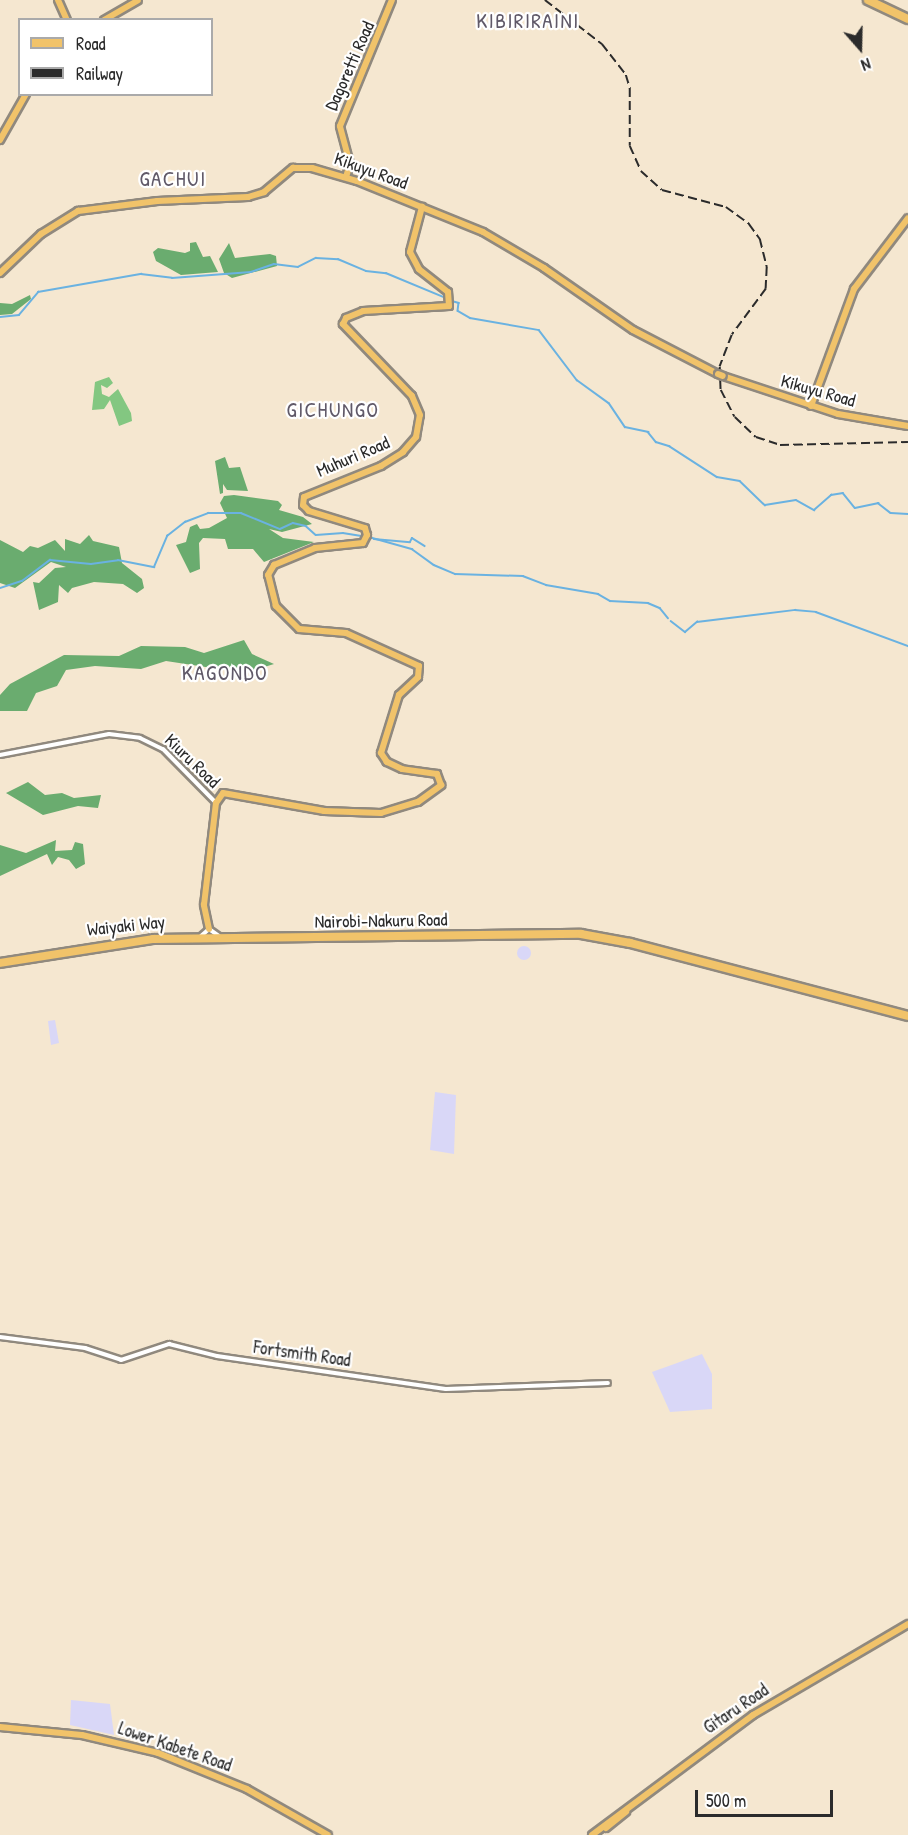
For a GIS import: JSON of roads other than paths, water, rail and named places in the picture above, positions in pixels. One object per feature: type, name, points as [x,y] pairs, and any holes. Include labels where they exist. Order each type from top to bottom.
[{"type":"highway","points":[[868,0],[908,17]]},
{"type":"highway","points":[[875,0],[908,17]]},
{"type":"highway","name":"Nairobi-Nakuru Road","points":[[260,937],[612,935],[908,1015]]},
{"type":"highway","name":"Waiyaki Way","points":[[0,961],[121,939],[201,936],[260,937]]},
{"type":"highway","name":"Waiyaki Way","points":[[0,961],[130,941],[260,937]]},
{"type":"main road","points":[[58,0],[67,18]]},
{"type":"main road","points":[[107,18],[138,0]]},
{"type":"main road","name":"Dagoretti Road","points":[[346,177],[350,164],[340,126],[392,0]]},
{"type":"main road","points":[[0,140],[25,96]]},
{"type":"main road","name":"Kikuyu Road","points":[[0,273],[41,234],[78,211],[157,201],[248,197],[264,192],[282,174],[298,166],[346,177],[499,241],[633,330],[721,375],[811,406],[908,426]]},
{"type":"main road","name":"Muhuri Road","points":[[216,803],[218,797],[229,793],[324,811],[383,813],[418,802],[441,785],[437,774],[395,766],[381,753],[399,695],[418,677],[418,666],[346,633],[299,629],[276,606],[270,591],[268,575],[274,565],[315,548],[355,546],[366,538],[363,527],[307,510],[303,502],[305,495],[381,466],[410,446],[418,431],[418,408],[407,387],[346,332],[343,322],[363,310],[448,306],[448,292],[419,269],[410,252],[422,207]]},
{"type":"main road","points":[[811,406],[854,289],[908,218]]},
{"type":"main road","points":[[209,930],[204,905],[216,803]]},
{"type":"main road","points":[[597,1835],[738,1729],[908,1626]]},
{"type":"main road","name":"Gitaru Road","points":[[592,1835],[753,1715],[908,1626]]},
{"type":"main road","name":"Lower Kabete Road","points":[[0,1727],[70,1733],[158,1753],[247,1789],[328,1835]]},
{"type":"main road","points":[[602,1835],[614,1822]]},
{"type":"street","name":"Kiuru Road","points":[[0,755],[109,734],[150,741],[216,803]]},
{"type":"street","points":[[201,936],[209,930],[219,936]]},
{"type":"street","name":"Fortsmith Road","points":[[0,1337],[85,1348],[121,1360],[169,1344],[217,1356],[446,1389],[608,1383]]},
{"type":"waterway","points":[[0,317],[19,315],[38,292],[141,274],[172,278],[251,272],[274,264],[298,267],[316,258],[338,259],[366,271],[386,273],[446,298]]},
{"type":"waterway","points":[[452,301],[459,303],[458,311],[470,318],[539,330],[577,380],[609,403],[625,427],[648,432],[656,442],[669,446],[717,477],[740,481],[765,505],[796,500],[814,510],[831,495],[843,493],[855,508],[878,503],[891,513],[908,514]]},
{"type":"waterway","points":[[0,588],[22,581],[50,560],[91,564],[118,560],[154,567],[167,536],[185,522],[208,513],[241,513],[280,529],[293,523],[306,526],[316,535],[343,533],[363,536]]},
{"type":"waterway","points":[[369,537],[412,549],[434,565],[455,574],[523,576],[546,585],[598,594],[610,601],[648,603],[660,608],[668,618]]},
{"type":"waterway","points":[[374,539],[410,542],[412,538],[425,546]]},
{"type":"waterway","points":[[671,621],[685,632],[697,622],[795,610],[816,612],[908,646]]},
{"type":"railway","points":[[545,0],[602,44],[626,75],[630,88],[630,146],[641,171],[662,190],[726,207],[749,224],[760,239],[767,267],[766,289],[732,335],[720,367],[721,390],[735,417],[756,437],[780,445],[908,442]]},
{"type":"district","name":"KIBIRIRAINI","points":[[528,21]]},
{"type":"district","name":"GACHUI","points":[[173,179]]},
{"type":"district","name":"GICHUNGO","points":[[333,410]]},
{"type":"district","name":"KAGONDO","points":[[225,673]]}]
